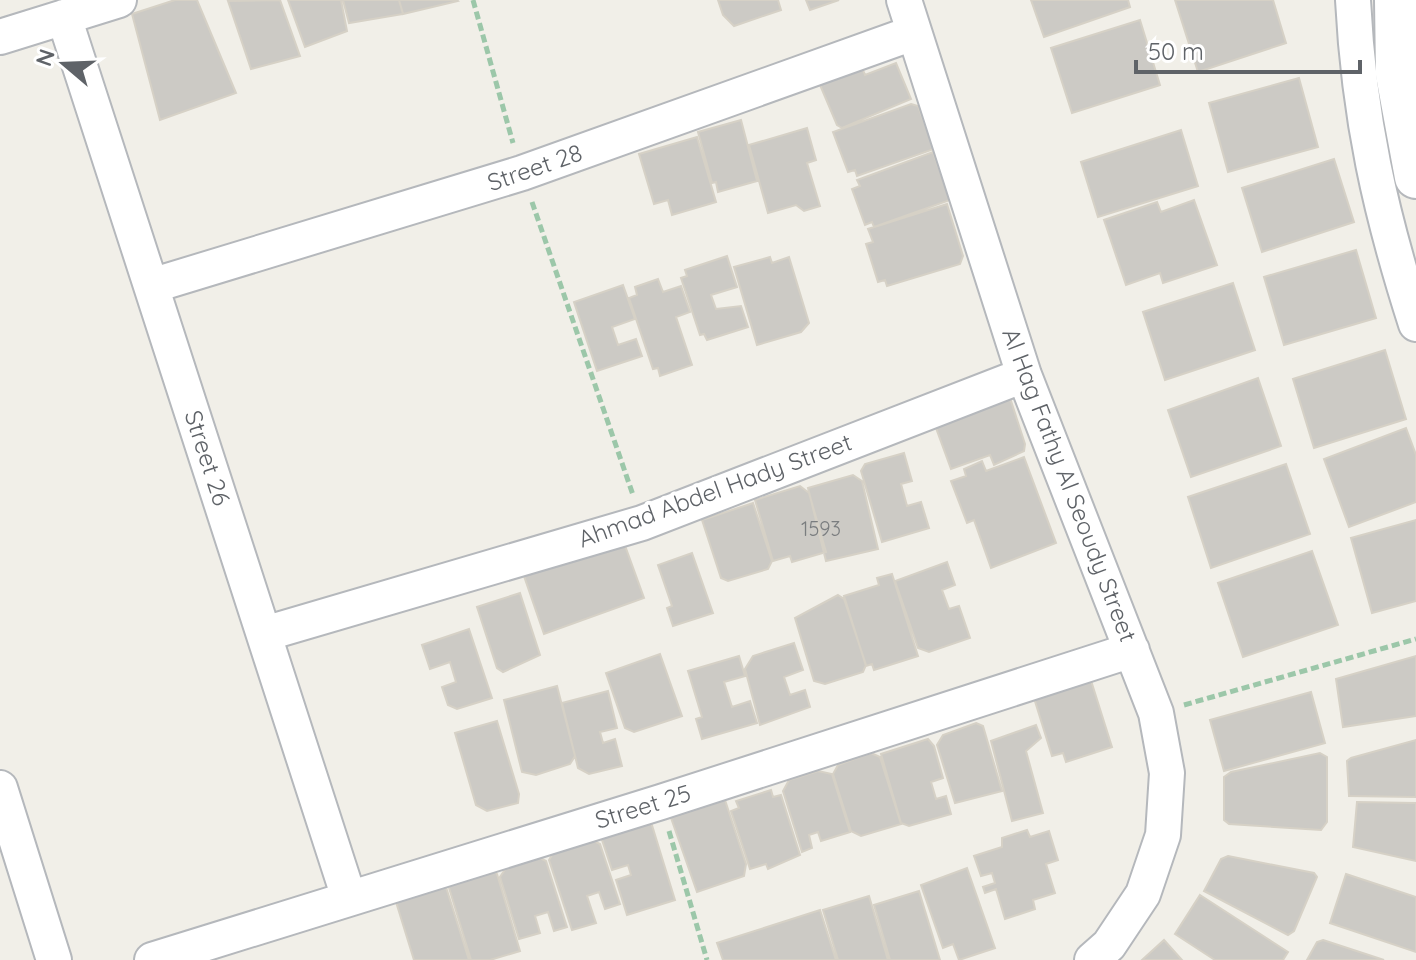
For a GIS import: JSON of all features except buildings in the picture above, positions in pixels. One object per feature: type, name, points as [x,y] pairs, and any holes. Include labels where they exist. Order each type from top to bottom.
[{"type":"street","points":[[0,37],[119,0]]},
{"type":"street","name":"Al Hag Fathy Al Seoudy Street","points":[[904,0],[1024,375],[1156,713],[1167,773],[1163,835],[1143,894],[1109,945],[1092,960]]},
{"type":"street","points":[[1353,0],[1364,129],[1377,194],[1416,324]]},
{"type":"street","points":[[1396,0],[1397,74],[1416,177]]},
{"type":"street","name":"Street 26","points":[[64,17],[349,898]]},
{"type":"street","name":"Street 28","points":[[151,286],[522,173],[913,33]]},
{"type":"street","name":"Ahmad Abdel Hady Street","points":[[264,634],[642,523],[1024,375]]},
{"type":"street","name":"Street 25","points":[[152,960],[661,802],[1132,650]]},
{"type":"street","points":[[0,788],[54,960]]},
{"type":"path","points":[[473,0],[522,173],[642,523]]},
{"type":"path","points":[[1156,713],[1416,639]]},
{"type":"path","points":[[661,802],[707,960]]}]
